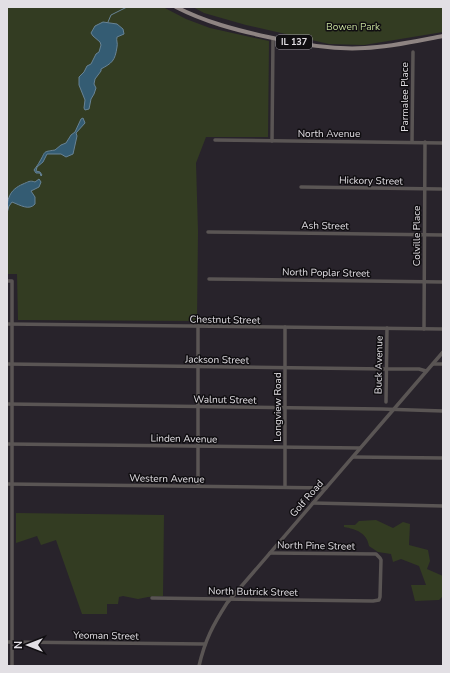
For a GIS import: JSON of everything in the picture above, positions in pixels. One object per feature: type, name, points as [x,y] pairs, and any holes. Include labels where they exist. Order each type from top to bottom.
[{"type":"main road","name":"IL 137","points":[[176,7],[213,24],[273,38],[328,48],[364,48],[398,45],[443,36]]},
{"type":"street","points":[[272,141],[273,38]]},
{"type":"street","name":"Parmalee Place","points":[[412,142],[413,52]]},
{"type":"street","name":"North Avenue","points":[[215,140],[443,143]]},
{"type":"street","name":"Colville Place","points":[[424,329],[425,142]]},
{"type":"street","name":"Hickory Street","points":[[301,187],[440,189]]},
{"type":"street","name":"Ash Street","points":[[208,232],[443,235]]},
{"type":"street","name":"North Poplar Street","points":[[209,279],[443,282]]},
{"type":"street","points":[[7,281],[12,281],[12,666]]},
{"type":"street","name":"Chestnut Street","points":[[7,324],[443,329]]},
{"type":"street","points":[[198,326],[198,486]]},
{"type":"street","name":"Longview Road","points":[[285,327],[285,487]]},
{"type":"street","name":"Buck Avenue","points":[[386,402],[387,328]]},
{"type":"street","name":"Golf Road","points":[[199,666],[205,644],[212,628],[230,598],[443,352]]},
{"type":"street","name":"Jackson Street","points":[[7,364],[419,369],[426,371]]},
{"type":"street","points":[[432,364],[443,364]]},
{"type":"street","name":"Walnut Street","points":[[7,404],[443,411]]},
{"type":"street","name":"Linden Avenue","points":[[7,444],[360,448]]},
{"type":"street","points":[[353,457],[443,458]]},
{"type":"street","name":"Western Avenue","points":[[7,484],[326,488]]},
{"type":"street","points":[[313,503],[443,506]]},
{"type":"street","name":"North Pine Street","points":[[270,553],[376,554],[380,558],[380,597],[377,600],[354,601]]},
{"type":"street","points":[[7,596],[12,596]]},
{"type":"street","name":"North Butrick Street","points":[[152,598],[354,601]]},
{"type":"street","name":"Yeoman Street","points":[[7,642],[205,644]]},
{"type":"green space","points":[[7,7],[163,7],[186,19],[210,28],[269,41],[268,137],[206,137],[196,163],[198,231],[197,321],[18,320],[17,274],[7,274]]},
{"type":"green space","name":"Bowen Park","points":[[193,7],[443,7],[443,32],[364,45],[329,44],[246,25],[204,13]]},
{"type":"green space","points":[[16,513],[164,515],[163,596],[138,599],[123,596],[119,597],[118,604],[107,604],[107,614],[82,614],[56,540],[41,545],[37,536],[16,543]]},
{"type":"green space","points":[[376,520],[393,528],[403,522],[410,524],[409,545],[428,550],[430,561],[427,569],[443,576],[443,596],[439,600],[415,601],[411,585],[426,585],[419,566],[401,559],[393,562],[391,554],[378,552],[369,546],[366,538],[360,532],[344,527],[344,525],[355,525],[359,521]]},
{"type":"water","points":[[103,22],[117,24],[123,29],[124,34],[117,37],[117,46],[114,59],[101,69],[95,79],[94,84],[96,88],[91,99],[89,109],[85,110],[85,100],[79,85],[79,77],[87,66],[91,64],[96,54],[99,52],[101,45],[100,42],[91,33],[95,26]]},
{"type":"water","points":[[83,118],[85,123],[76,133],[77,136],[73,154],[66,157],[61,154],[47,154],[43,162],[37,167],[36,171],[40,172],[42,175],[41,176],[40,173],[36,173],[34,170],[45,152],[55,150],[66,143],[75,132],[81,119]]},
{"type":"water","points":[[39,179],[41,182],[39,187],[31,191],[35,197],[35,204],[27,207],[12,202],[7,213],[8,199],[12,192],[18,186],[32,181],[35,182]]},
{"type":"waterway","points":[[108,22],[111,15],[127,7]]}]
